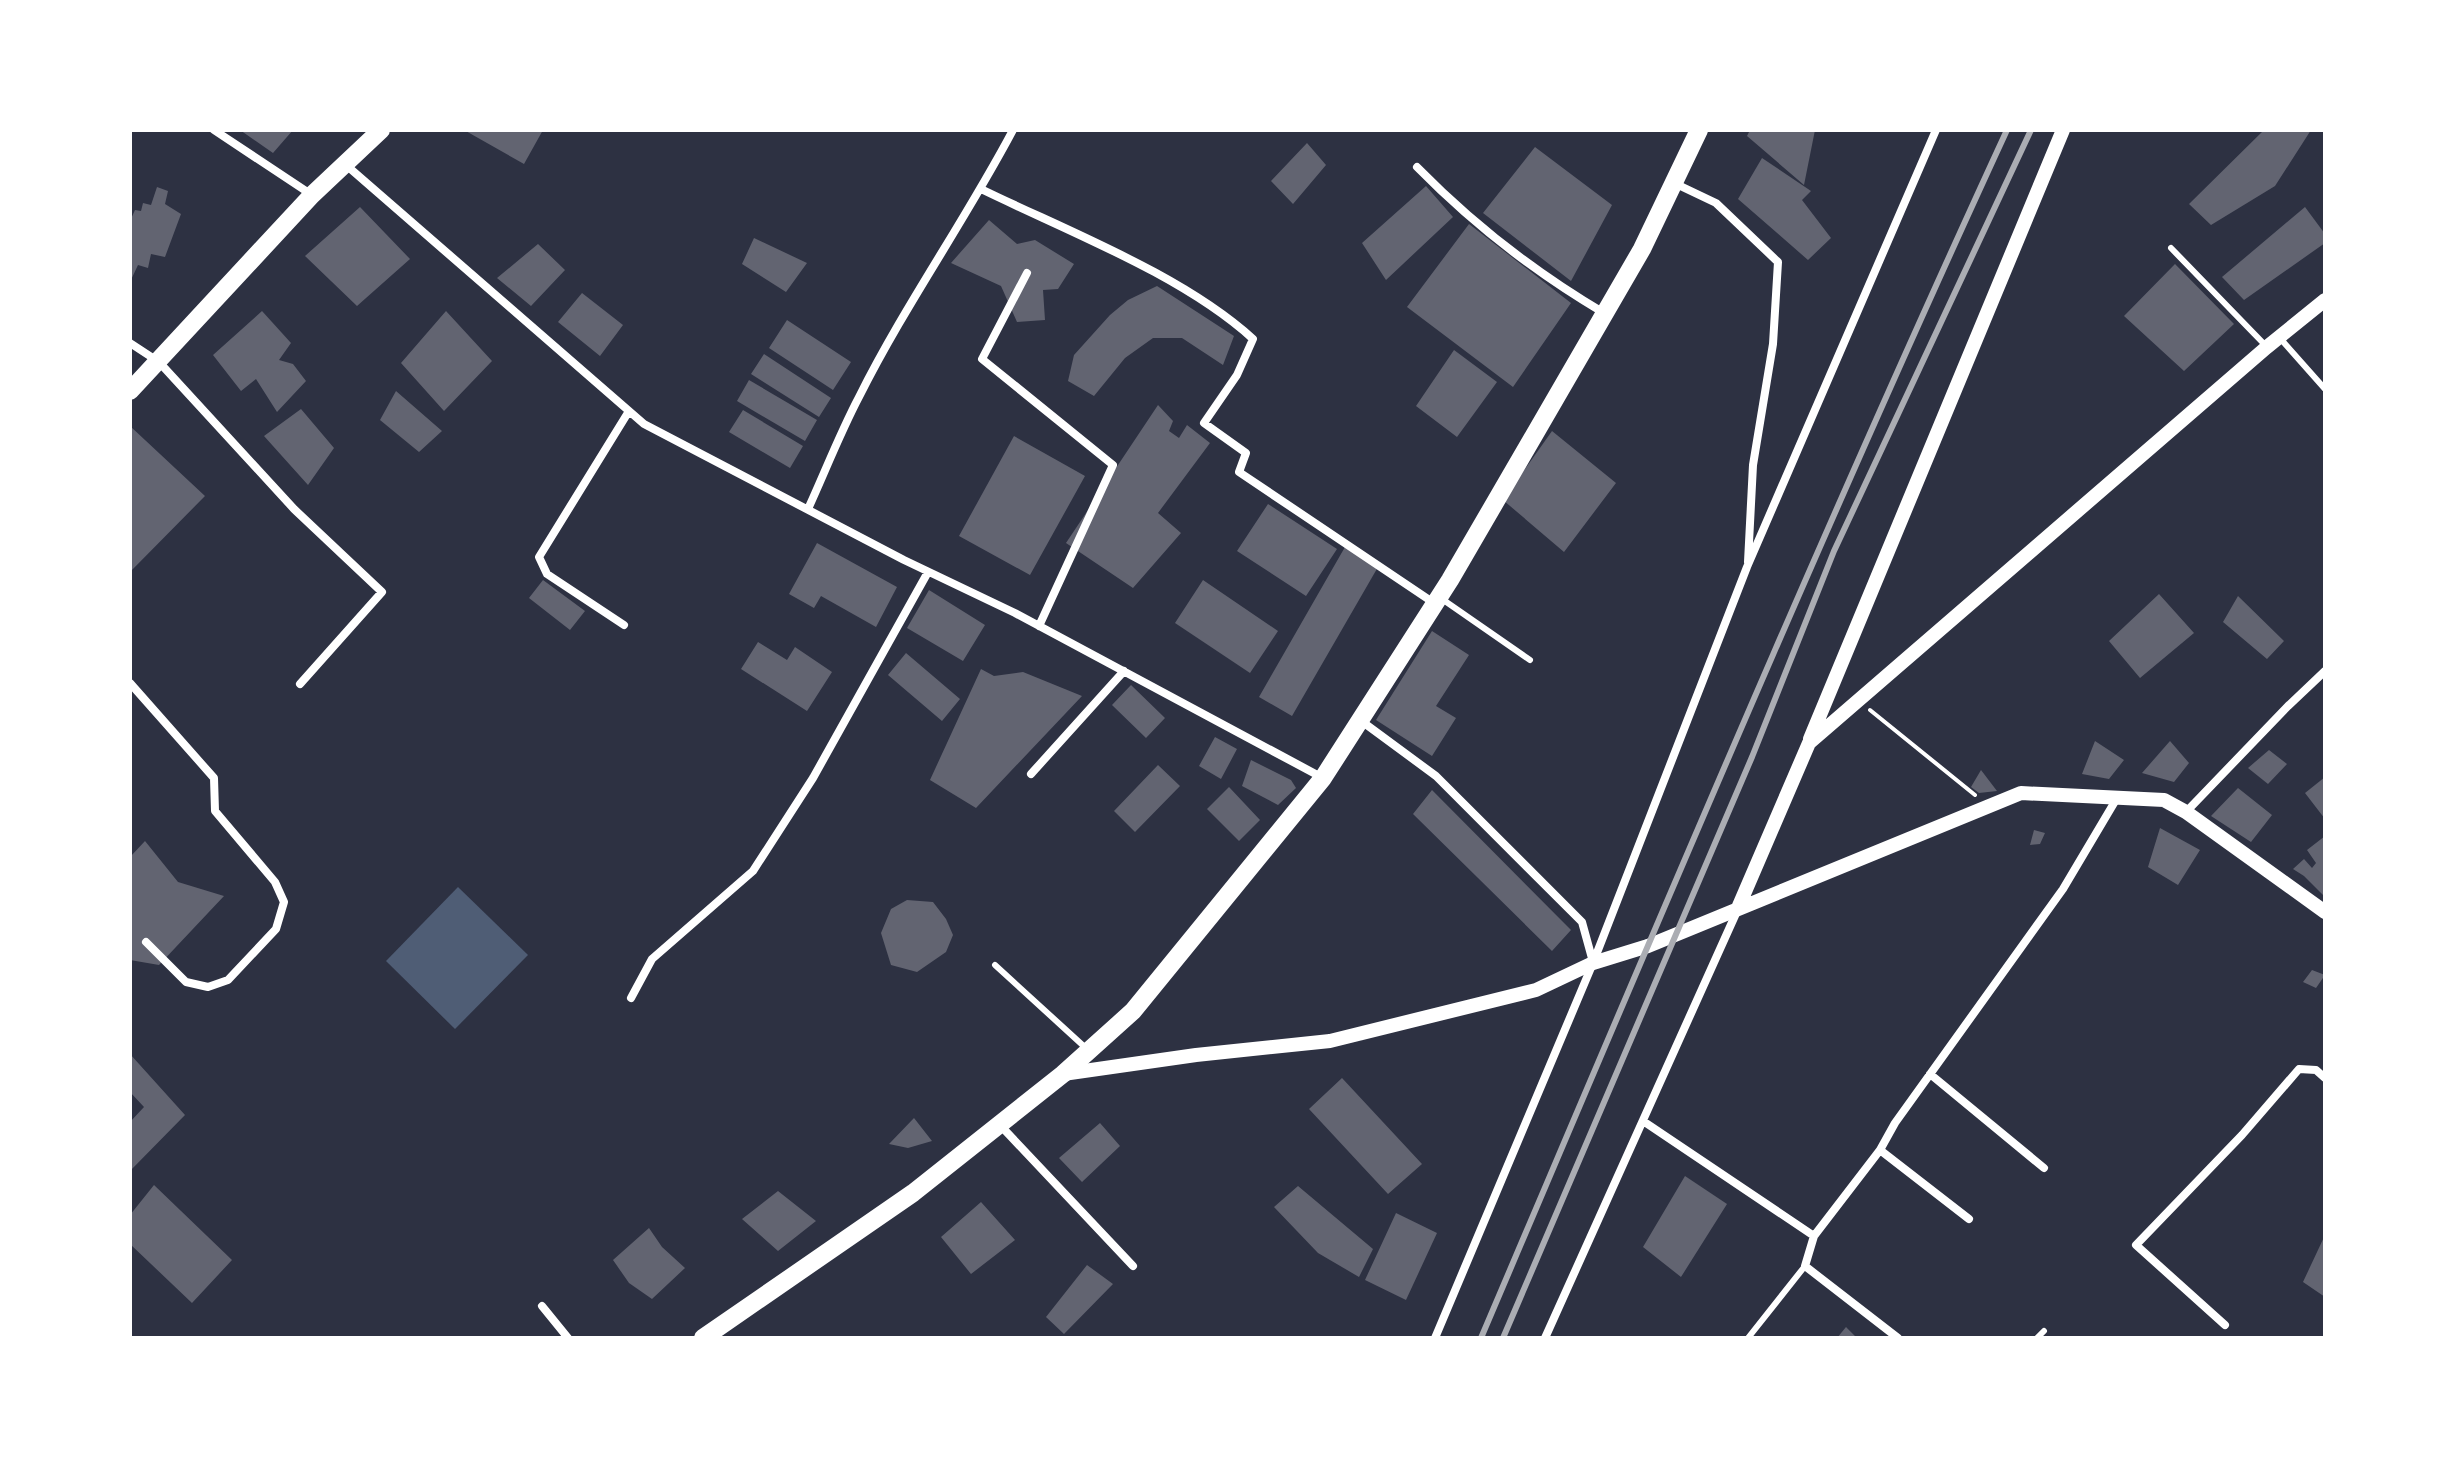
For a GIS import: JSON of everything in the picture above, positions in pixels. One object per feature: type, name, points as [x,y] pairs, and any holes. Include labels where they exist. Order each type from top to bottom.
[{"type":"main road","points":[[130,391],[312,195],[381,130]]},
{"type":"main road","points":[[703,1338],[913,1193],[1063,1074],[1133,1011],[1323,778],[1437,600],[1642,249],[1695,132]]},
{"type":"street","points":[[214,130],[312,195]]},
{"type":"street","points":[[808,509],[859,397],[1013,130]]},
{"type":"street","points":[[1435,1338],[1593,963],[1747,567],[1936,130]]},
{"type":"street","points":[[1545,1338],[1809,743],[2063,130]]},
{"type":"street","points":[[345,164],[644,424],[928,572],[1039,626],[1323,778]]},
{"type":"street","points":[[1417,167],[1450,200],[1562,288],[1605,313]]},
{"type":"street","points":[[1673,183],[1716,203],[1778,262],[1773,344],[1753,465],[1747,567]]},
{"type":"street","points":[[981,189],[1137,264],[1227,316],[1253,339],[1237,375],[1204,423],[1246,453],[1239,472],[1437,600]]},
{"type":"street","points":[[1027,273],[982,359],[1113,465],[1039,626]]},
{"type":"street","points":[[1809,743],[2325,300]]},
{"type":"street","points":[[130,343],[159,362],[294,509],[382,592],[300,684]]},
{"type":"street","points":[[624,625],[547,574],[539,557],[629,411]]},
{"type":"street","points":[[631,998],[652,959],[753,871],[813,778],[928,572]]},
{"type":"street","points":[[1031,774],[1124,671]]},
{"type":"street","points":[[2186,812],[2325,671]]},
{"type":"street","points":[[130,683],[214,778],[215,811],[275,882],[284,902],[276,929],[228,980],[208,987],[186,982],[146,942]]},
{"type":"street","points":[[1360,720],[1436,776],[1582,922],[1593,963]]},
{"type":"street","points":[[1063,1074],[1196,1055],[1330,1041],[1536,990],[1593,963],[1648,946],[2021,793],[2164,800],[2186,812],[2325,912]]},
{"type":"street","points":[[1898,1338],[1805,1266],[1814,1236],[1880,1150],[1895,1123],[2063,889],[2117,798]]},
{"type":"street","points":[[2225,1325],[2136,1245],[2242,1135],[2299,1069],[2316,1070],[2325,1078]]},
{"type":"street","points":[[1930,1074],[2044,1168]]},
{"type":"street","points":[[1643,1121],[1814,1236]]},
{"type":"street","points":[[1000,1124],[1133,1266]]},
{"type":"street","points":[[1880,1150],[1969,1219]]},
{"type":"street","points":[[542,1306],[568,1338]]},
{"type":"lane","points":[[2171,248],[2325,389]]},
{"type":"lane","points":[[1437,600],[1530,660]]},
{"type":"lane","points":[[995,965],[1088,1050]]},
{"type":"lane","points":[[1748,1338],[1805,1266]]},
{"type":"lane","points":[[2037,1338],[2044,1331]]},
{"type":"path","points":[[1859,701],[1989,806]]},
{"type":"water","points":[[458,887],[528,955],[455,1029],[386,961]]},
{"type":"building","points":[[240,130],[293,130],[273,153]]},
{"type":"building","points":[[464,130],[543,130],[524,164]]},
{"type":"building","points":[[1750,130],[1815,130],[1804,185],[1747,136]]},
{"type":"building","points":[[2264,130],[2311,130],[2275,186],[2211,225],[2189,204]]},
{"type":"building","points":[[1307,143],[1326,165],[1293,204],[1271,181]]},
{"type":"building","points":[[1535,147],[1612,205],[1571,281],[1483,213]]},
{"type":"building","points":[[1762,158],[1811,191],[1802,200],[1831,238],[1808,260],[1738,199]]},
{"type":"building","points":[[1426,186],[1453,217],[1386,280],[1362,243]]},
{"type":"building","points":[[157,187],[168,191],[165,204],[181,214],[165,257],[151,254],[148,268],[138,265],[130,282],[130,221],[135,210],[141,211],[143,203],[151,205]]},
{"type":"building","points":[[360,207],[410,259],[357,306],[305,256]]},
{"type":"building","points":[[2305,207],[2325,234],[2325,243],[2244,300],[2222,277]]},
{"type":"building","points":[[989,220],[1017,244],[1035,240],[1074,264],[1058,289],[1043,290],[1045,320],[1017,322],[1001,286],[951,263]]},
{"type":"building","points":[[1469,224],[1571,303],[1513,387],[1407,307]]},
{"type":"building","points":[[754,238],[807,263],[786,292],[742,264]]},
{"type":"building","points":[[538,244],[565,270],[531,306],[497,278]]},
{"type":"building","points":[[2175,264],[2234,324],[2184,371],[2124,316]]},
{"type":"building","points":[[1157,286],[1234,336],[1223,365],[1182,338],[1153,338],[1125,358],[1094,396],[1068,381],[1074,355],[1110,315],[1128,300]]},
{"type":"building","points":[[582,293],[623,325],[600,356],[558,322]]},
{"type":"building","points":[[262,311],[291,343],[279,360],[293,364],[306,381],[277,412],[256,379],[241,391],[213,355]]},
{"type":"building","points":[[446,311],[492,361],[444,411],[401,363]]},
{"type":"building","points":[[787,320],[851,362],[833,390],[769,348]]},
{"type":"building","points":[[1454,350],[1497,382],[1457,437],[1416,406]]},
{"type":"building","points":[[764,354],[831,398],[819,417],[751,374]]},
{"type":"building","points":[[749,380],[817,420],[805,441],[737,401]]},
{"type":"building","points":[[396,391],[442,431],[419,452],[380,420]]},
{"type":"building","points":[[1158,405],[1173,421],[1169,431],[1179,438],[1187,425],[1210,443],[1158,513],[1181,533],[1133,588],[1066,543]]},
{"type":"building","points":[[301,409],[334,448],[308,485],[264,436]]},
{"type":"building","points":[[743,410],[803,446],[790,468],[729,432]]},
{"type":"building","points":[[130,426],[205,496],[130,572]]},
{"type":"building","points":[[1552,431],[1616,483],[1564,552],[1503,500]]},
{"type":"building","points":[[1014,436],[1085,476],[1030,575],[959,536]]},
{"type":"building","points":[[1268,504],[1337,549],[1306,596],[1237,551]]},
{"type":"building","points":[[817,543],[897,587],[876,627],[821,596],[814,608],[789,594]]},
{"type":"building","points":[[1345,547],[1378,567],[1292,716],[1259,697]]},
{"type":"building","points":[[543,580],[585,611],[570,630],[529,598]]},
{"type":"building","points":[[1203,580],[1278,631],[1250,673],[1175,623]]},
{"type":"building","points":[[929,590],[985,625],[963,661],[907,628]]},
{"type":"building","points":[[2159,594],[2194,633],[2140,678],[2109,641]]},
{"type":"building","points":[[2238,596],[2284,641],[2267,659],[2223,622]]},
{"type":"building","points":[[1432,631],[1469,655],[1436,706],[1456,718],[1432,756],[1376,720]]},
{"type":"building","points":[[758,642],[787,660],[795,647],[832,672],[807,711],[741,669]]},
{"type":"building","points":[[906,653],[960,699],[942,721],[888,675]]},
{"type":"building","points":[[981,669],[994,676],[1023,672],[1082,696],[976,808],[930,780]]},
{"type":"building","points":[[1131,685],[1165,718],[1146,738],[1112,705]]},
{"type":"building","points":[[1215,737],[1237,749],[1221,779],[1199,766]]},
{"type":"building","points":[[2095,741],[2124,760],[2109,779],[2082,774]]},
{"type":"building","points":[[2170,741],[2189,763],[2174,782],[2142,773]]},
{"type":"building","points":[[2269,750],[2287,764],[2268,784],[2248,768]]},
{"type":"building","points":[[1251,760],[1291,780],[1296,788],[1278,805],[1242,786]]},
{"type":"building","points":[[1158,765],[1180,786],[1135,832],[1114,811]]},
{"type":"building","points":[[1981,770],[1997,791],[1979,793],[1971,787]]},
{"type":"building","points":[[2325,777],[2325,819],[2305,793]]},
{"type":"building","points":[[1229,787],[1260,820],[1239,841],[1207,809]]},
{"type":"building","points":[[2238,788],[2272,815],[2251,842],[2211,816]]},
{"type":"building","points":[[1432,790],[1571,930],[1552,951],[1413,814]]},
{"type":"building","points":[[2160,828],[2200,850],[2178,885],[2148,867]]},
{"type":"building","points":[[2034,830],[2045,833],[2040,844],[2030,845]]},
{"type":"building","points":[[2325,836],[2325,897],[2293,869],[2304,859],[2312,868],[2316,863],[2307,850]]},
{"type":"building","points":[[145,841],[178,882],[224,896],[159,965],[130,960],[130,862],[131,856]]},
{"type":"building","points":[[907,900],[933,902],[953,935],[946,952],[917,972],[891,965],[881,933],[891,909]]},
{"type":"building","points":[[2312,970],[2325,975],[2316,988],[2303,982]]},
{"type":"building","points":[[130,1054],[185,1115],[130,1171],[130,1122],[144,1107],[130,1092]]},
{"type":"building","points":[[1342,1078],[1422,1164],[1388,1194],[1309,1109]]},
{"type":"building","points":[[914,1118],[932,1141],[908,1148],[889,1144]]},
{"type":"building","points":[[1100,1123],[1120,1146],[1082,1182],[1059,1158]]},
{"type":"building","points":[[1685,1176],[1727,1204],[1681,1277],[1643,1247]]},
{"type":"building","points":[[154,1185],[232,1260],[192,1303],[130,1244],[130,1215]]},
{"type":"building","points":[[1298,1186],[1373,1249],[1359,1277],[1318,1253],[1274,1207]]},
{"type":"building","points":[[778,1191],[816,1221],[778,1251],[742,1219]]},
{"type":"building","points":[[981,1202],[1015,1240],[971,1274],[941,1237]]},
{"type":"building","points":[[1396,1213],[1437,1233],[1406,1300],[1365,1280]]},
{"type":"building","points":[[649,1228],[662,1247],[685,1268],[652,1299],[629,1283],[613,1260]]},
{"type":"building","points":[[2325,1235],[2325,1297],[2303,1282]]},
{"type":"building","points":[[1087,1265],[1113,1284],[1064,1334],[1046,1317]]},
{"type":"building","points":[[1846,1327],[1857,1338],[1837,1338]]},
{"type":"railway","points":[[1481,1338],[1805,581],[2007,130]]},
{"type":"railway","points":[[1503,1338],[1752,757],[1834,551],[2031,130]]}]
